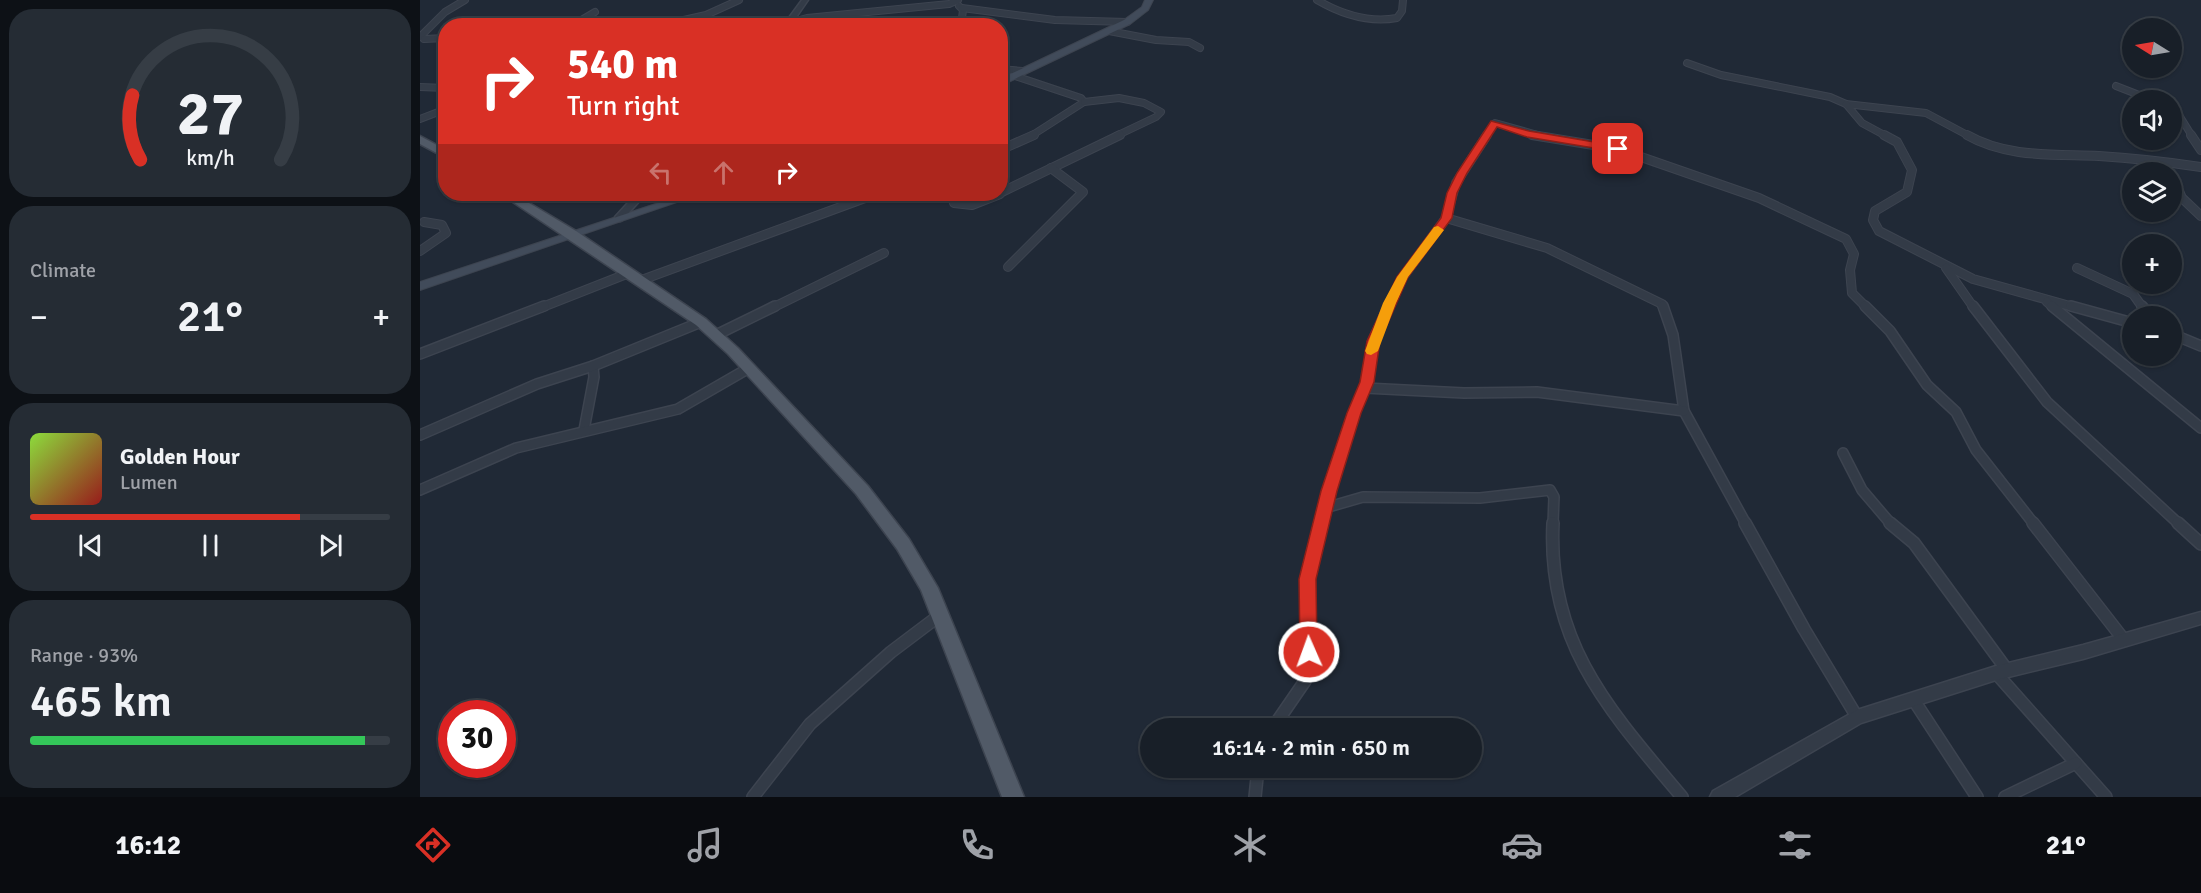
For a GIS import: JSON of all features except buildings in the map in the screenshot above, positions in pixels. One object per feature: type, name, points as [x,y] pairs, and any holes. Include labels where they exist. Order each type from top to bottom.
[{"type":"main road","points":[[1008,79],[1128,22],[1145,8],[1149,0]]},
{"type":"main road","points":[[420,139],[438,150]]},
{"type":"main road","points":[[519,201],[573,234],[701,322],[749,368],[862,490],[903,544],[929,588],[1013,797]]},
{"type":"main road","points":[[420,286],[673,201]]},
{"type":"street","points":[[440,18],[445,12],[465,0]]},
{"type":"street","points":[[693,18],[706,15],[739,0]]},
{"type":"street","points":[[792,18],[806,0]]},
{"type":"street","points":[[1317,0],[1337,10],[1387,20],[1397,18],[1402,11],[1403,0]]},
{"type":"street","points":[[831,18],[956,1],[962,8],[962,18]]},
{"type":"street","points":[[962,8],[1055,20],[1128,22]]},
{"type":"street","points":[[584,18],[595,12]]},
{"type":"street","points":[[422,39],[438,20]]},
{"type":"street","points":[[1109,31],[1156,40],[1189,42],[1200,48]]},
{"type":"street","points":[[422,39],[438,38]]},
{"type":"street","points":[[1686,63],[1721,75],[1830,97],[1846,104],[1926,113],[1938,117],[1981,143],[1998,149],[2037,154],[2141,158],[2165,162]]},
{"type":"street","points":[[1008,70],[1024,72]]},
{"type":"street","points":[[1015,76],[1081,98],[1084,102]]},
{"type":"street","points":[[2116,86],[2126,90]]},
{"type":"street","points":[[420,87],[438,88]]},
{"type":"street","points":[[1008,146],[1036,134],[1084,102],[1094,103],[1106,98],[1116,98],[1151,106],[1161,112],[1156,117],[1008,189]]},
{"type":"street","points":[[1846,104],[1862,123],[1897,142],[1912,170],[1906,192],[1875,211],[1873,220],[1876,227],[1901,245],[1973,279],[2122,320]]},
{"type":"street","points":[[420,119],[438,112]]},
{"type":"street","points":[[2182,120],[2201,150]]},
{"type":"street","points":[[1280,718],[1305,681],[1309,648],[1307,579],[1325,508],[1354,413],[1365,388],[1373,341],[1403,277],[1446,218],[1456,183],[1495,123],[1527,134],[1602,145],[1635,153],[1759,198],[1846,239],[1854,254],[1850,270],[1852,293],[1890,330],[1927,385],[1956,412],[1976,450],[2124,640]]},
{"type":"street","points":[[2182,164],[2201,167]]},
{"type":"street","points":[[1008,267],[1083,192],[1051,168]]},
{"type":"street","points":[[1038,175],[1064,178]]},
{"type":"street","points":[[2182,198],[2201,216]]},
{"type":"street","points":[[618,219],[635,201]]},
{"type":"street","points":[[420,354],[856,201]]},
{"type":"street","points":[[953,201],[965,207],[984,201]]},
{"type":"street","points":[[1446,218],[1547,248],[1662,304],[1673,335],[1684,411],[1804,629],[1857,717]]},
{"type":"street","points":[[420,251],[446,233],[441,225],[421,223]]},
{"type":"street","points":[[716,335],[884,253]]},
{"type":"street","points":[[1946,268],[1951,278],[2047,402],[2201,544]]},
{"type":"street","points":[[2077,268],[2133,294],[2142,306]]},
{"type":"street","points":[[2045,300],[2089,339],[2201,428]]},
{"type":"street","points":[[420,435],[537,384],[593,366],[701,322]]},
{"type":"street","points":[[2182,338],[2201,346]]},
{"type":"street","points":[[584,430],[594,377],[593,366]]},
{"type":"street","points":[[420,490],[516,448],[678,409],[749,368]]},
{"type":"street","points":[[1365,388],[1464,393],[1536,392],[1684,411]]},
{"type":"street","points":[[1843,453],[1854,478],[1887,521],[1912,540],[2002,672],[2106,797]]},
{"type":"street","points":[[1325,508],[1363,496],[1480,498],[1550,490],[1554,496],[1554,579],[1571,638],[1597,689],[1614,715],[1682,797]]},
{"type":"street","points":[[753,797],[810,724],[891,652],[940,615]]},
{"type":"street","points":[[1719,797],[1857,717],[2002,672],[2201,618]]},
{"type":"street","points":[[1913,699],[1977,797]]},
{"type":"street","points":[[2005,797],[2076,763]]},
{"type":"street","points":[[1255,797],[1257,778]]},
{"type":"slow traffic","points":[[1371,351],[1373,341],[1403,277],[1438,230]]},
{"type":"route","points":[[1309,652],[1307,579],[1329,491],[1354,413],[1367,382],[1373,341],[1403,277],[1446,218],[1452,193],[1462,173],[1495,123],[1527,134],[1618,149]]}]
